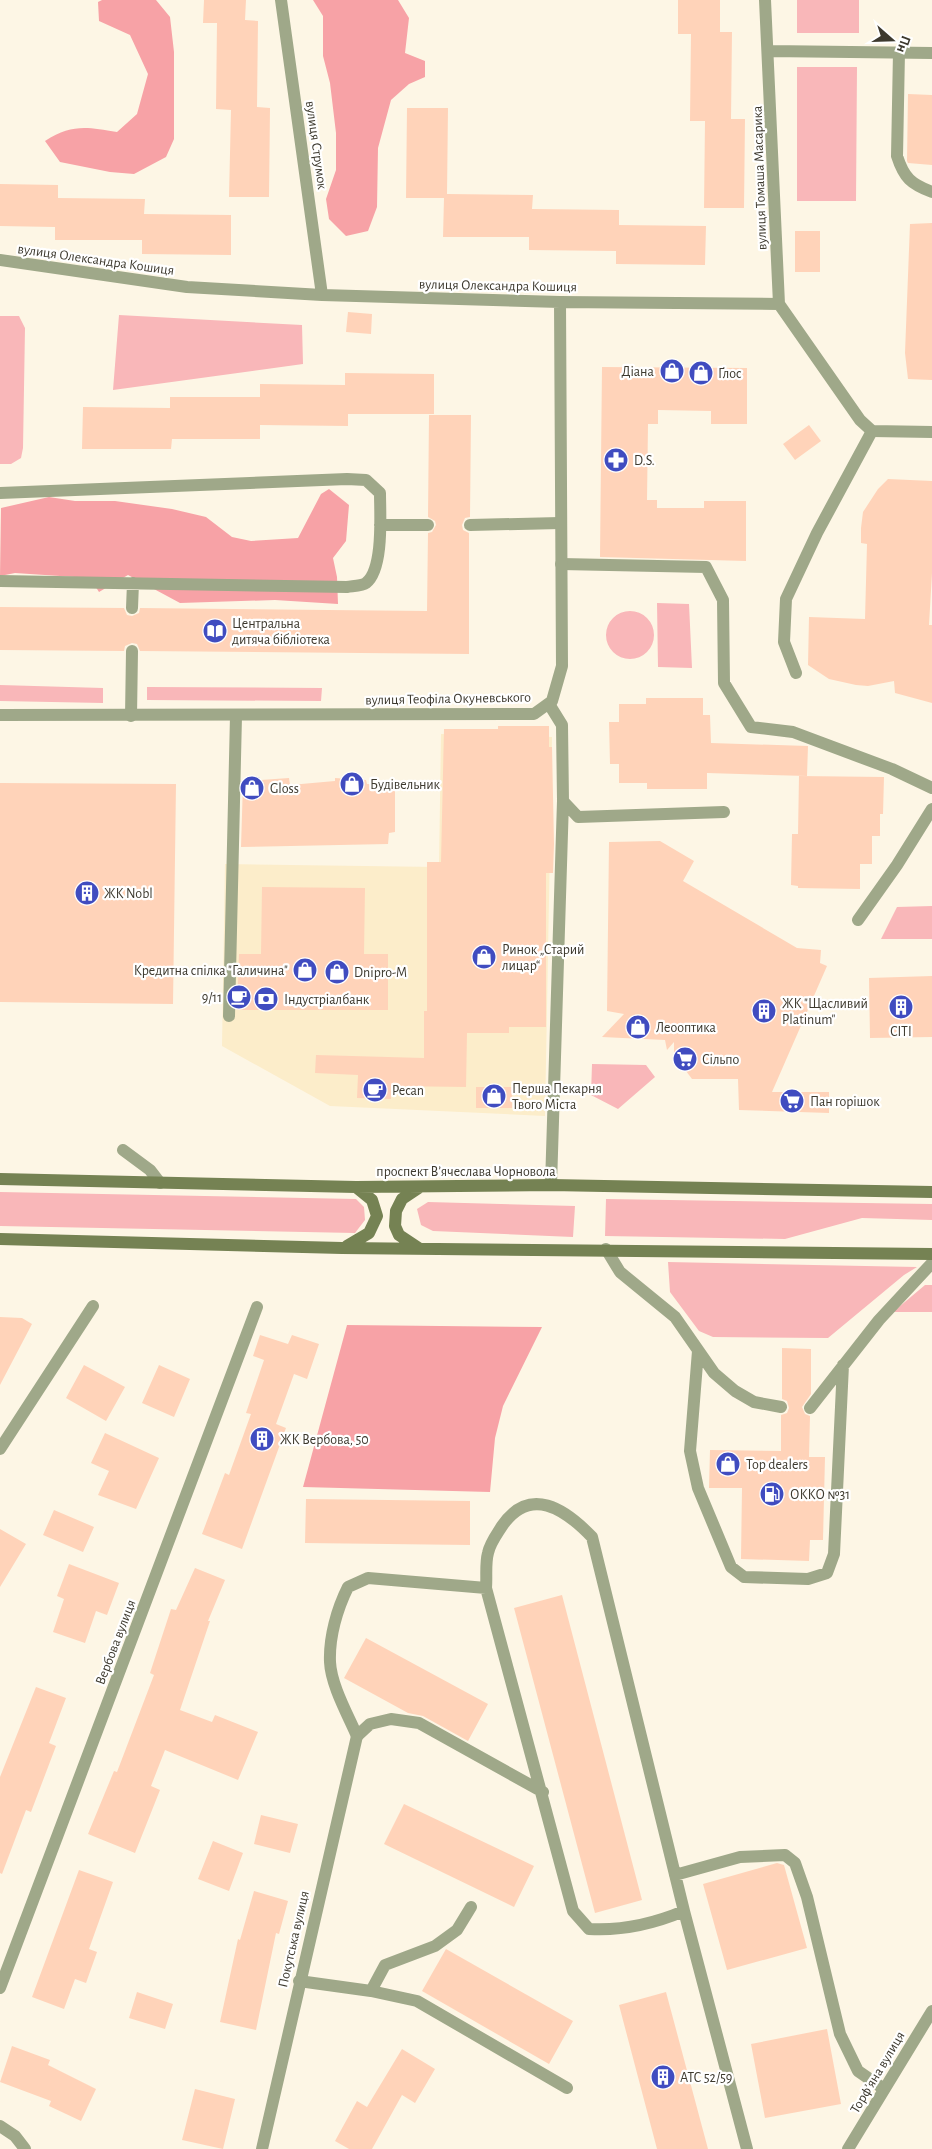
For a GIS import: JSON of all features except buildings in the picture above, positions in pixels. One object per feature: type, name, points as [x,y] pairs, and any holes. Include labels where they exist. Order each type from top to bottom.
[{"type":"main road","name":"проспект Вʼячеслава Чорновола","points":[[0,1179],[420,1187],[551,1185],[932,1192]]},
{"type":"main road","points":[[342,1248],[369,1233],[377,1216],[372,1200],[356,1186]]},
{"type":"main road","points":[[420,1187],[402,1199],[396,1211],[395,1226],[399,1235],[420,1249]]},
{"type":"main road","points":[[0,1239],[342,1248],[932,1254]]},
{"type":"street","name":"вулиця Струмок","points":[[281,0],[322,295]]},
{"type":"street","name":"вулиця Томаша Масарика","points":[[765,0],[780,304]]},
{"type":"street","points":[[768,51],[932,53]]},
{"type":"street","points":[[899,52],[897,156],[900,167],[914,186],[932,192]]},
{"type":"street","name":"вулиця Олександра Кошиця","points":[[0,260],[186,287],[322,295],[560,302],[780,304]]},
{"type":"street","name":"вулиця Теофіла Окуневського","points":[[0,716],[534,714],[552,702],[562,666],[560,302]]},
{"type":"street","points":[[780,304],[860,420],[872,431],[932,432]]},
{"type":"street","points":[[796,673],[784,642],[786,599],[817,533],[872,431]]},
{"type":"street","points":[[0,493],[347,479],[366,480],[380,493],[377,569],[366,583],[348,587],[0,581]]},
{"type":"street","points":[[470,525],[560,523]]},
{"type":"street","points":[[380,525],[428,525]]},
{"type":"street","points":[[561,564],[706,567],[723,600],[724,683],[752,727],[794,732],[892,769],[932,788]]},
{"type":"street","points":[[132,608],[133,583]]},
{"type":"street","points":[[131,716],[132,651]]},
{"type":"street","points":[[549,704],[562,725],[563,801],[551,1185]]},
{"type":"street","points":[[229,1016],[236,716]]},
{"type":"street","points":[[563,801],[578,817],[724,812]]},
{"type":"street","points":[[858,920],[897,865],[932,810]]},
{"type":"street","points":[[123,1150],[150,1170],[160,1183]]},
{"type":"street","points":[[606,1250],[620,1272],[675,1317],[714,1373],[735,1391],[754,1402],[781,1407]]},
{"type":"street","points":[[810,1408],[879,1320],[932,1264]]},
{"type":"street","points":[[0,1449],[93,1306]]},
{"type":"street","name":"Вербова вулиця","points":[[0,1988],[257,1307]]},
{"type":"street","points":[[698,1351],[690,1451],[698,1488],[732,1567],[744,1577],[808,1579],[827,1573],[834,1554],[843,1365]]},
{"type":"street","points":[[684,1911],[643,1925],[611,1930],[590,1929],[573,1911],[543,1792],[486,1588],[488,1552],[494,1539],[511,1513],[526,1505],[540,1504],[561,1510],[592,1537],[684,1911],[747,2149]]},
{"type":"street","points":[[486,1588],[368,1578],[348,1587],[337,1611],[330,1663],[340,1696],[357,1736],[370,1724],[391,1719],[418,1723],[543,1792]]},
{"type":"street","name":"Покутська вулиця","points":[[262,2149],[299,1981],[357,1736]]},
{"type":"street","points":[[675,1875],[740,1857],[785,1855],[795,1863],[807,1897],[840,2034],[858,2071],[884,2089]]},
{"type":"street","points":[[371,1991],[385,1965],[442,1941],[457,1930],[471,1907]]},
{"type":"street","points":[[299,1981],[371,1991],[417,2001],[567,2088]]},
{"type":"street","name":"Торфʼяна вулиця","points":[[848,2149],[932,2011]]},
{"type":"street","points":[[0,2126],[15,2136],[25,2149]]},
{"type":"shaded area","points":[[102,0],[156,0],[170,17],[174,52],[174,139],[166,157],[134,174],[110,172],[60,162],[45,141],[71,129],[88,128],[117,132],[137,114],[148,74],[130,35],[99,21],[98,2]]},
{"type":"shaded area","points":[[313,0],[398,0],[409,18],[405,53],[425,61],[425,77],[409,84],[391,100],[378,148],[377,207],[368,231],[346,236],[329,219],[326,199],[336,170],[336,133],[330,83],[323,56],[323,16]]},
{"type":"shaded area","points":[[797,0],[859,0],[859,33],[797,33]]},
{"type":"shaded area","points":[[797,67],[857,67],[856,201],[797,201]]},
{"type":"shaded area","points":[[119,315],[302,325],[303,364],[113,390]]},
{"type":"shaded area","points":[[0,316],[19,316],[25,328],[23,448],[21,458],[11,464],[0,464]]},
{"type":"shaded area","points":[[329,489],[349,505],[346,541],[333,558],[337,577],[338,604],[275,600],[180,603],[128,575],[99,592],[90,578],[15,573],[0,576],[1,508],[49,497],[75,501],[115,501],[172,509],[206,517],[232,537],[251,541],[298,538],[321,494]]},
{"type":"shaded area","points":[[657,603],[689,604],[692,668],[658,667]]},
{"type":"shaded area","points":[[625,611],[635,611],[647,618],[654,630],[654,640],[647,652],[635,659],[625,659],[617,655],[610,648],[606,640],[606,630],[610,622],[617,615]]},
{"type":"shaded area","points":[[0,685],[103,688],[103,703],[0,701]]},
{"type":"shaded area","points":[[147,687],[322,688],[321,701],[147,700]]},
{"type":"shaded area","points":[[441,734],[552,737],[545,1116],[330,1106],[222,1046],[225,864],[439,867]]},
{"type":"shaded area","points":[[932,906],[932,939],[881,939],[897,907]]},
{"type":"shaded area","points":[[592,1064],[646,1065],[655,1077],[618,1109],[591,1095]]},
{"type":"shaded area","points":[[0,1192],[356,1199],[364,1207],[365,1220],[355,1233],[0,1226]]},
{"type":"shaded area","points":[[606,1199],[932,1204],[932,1220],[862,1218],[785,1239],[605,1236]]},
{"type":"shaded area","points":[[428,1202],[575,1206],[573,1237],[433,1231],[421,1225],[417,1209]]},
{"type":"shaded area","points":[[668,1262],[917,1267],[904,1275],[828,1338],[713,1337],[699,1331],[670,1292]]},
{"type":"shaded area","points":[[925,1285],[932,1285],[932,1312],[893,1312]]},
{"type":"shaded area","points":[[347,1325],[542,1327],[503,1406],[495,1438],[490,1492],[303,1487]]},
{"type":"place","name":"Діана","points":[[672,371]]},
{"type":"place","name":"Ґлос","points":[[701,373]]},
{"type":"place","name":"D.S.","points":[[616,460]]},
{"type":"place","name":"Центральна дитяча бібліотека","points":[[215,631]]},
{"type":"place","name":"Будівельник","points":[[352,784]]},
{"type":"place","name":"Gloss","points":[[252,788]]},
{"type":"place","name":"ЖК Nobl","points":[[87,893]]},
{"type":"place","name":"Ринок „Старий лицар“","points":[[484,957]]},
{"type":"place","name":"Кредитна спілка \"Галичина\"","points":[[305,970]]},
{"type":"place","name":"Dnipro-M","points":[[337,972]]},
{"type":"place","name":"9/11","points":[[239,997]]},
{"type":"place","name":"Індустріалбанк","points":[[266,999]]},
{"type":"place","name":"CITI","points":[[901,1007]]},
{"type":"place","name":"ЖК \"Щасливий Platinum\"","points":[[764,1011]]},
{"type":"place","name":"Леооптика","points":[[638,1027]]},
{"type":"place","name":"Сільпо","points":[[685,1059]]},
{"type":"place","name":"Pecan","points":[[375,1090]]},
{"type":"place","name":"Перша Пекарня Твого Міста","points":[[494,1096]]},
{"type":"place","name":"Пан горішок","points":[[792,1101]]},
{"type":"place","name":"ЖК Вербова, 50","points":[[262,1439]]},
{"type":"place","name":"Top dealers","points":[[728,1464]]},
{"type":"place","name":"ОККО №31","points":[[772,1494]]},
{"type":"place","name":"АТС 52/59","points":[[663,2077]]}]
